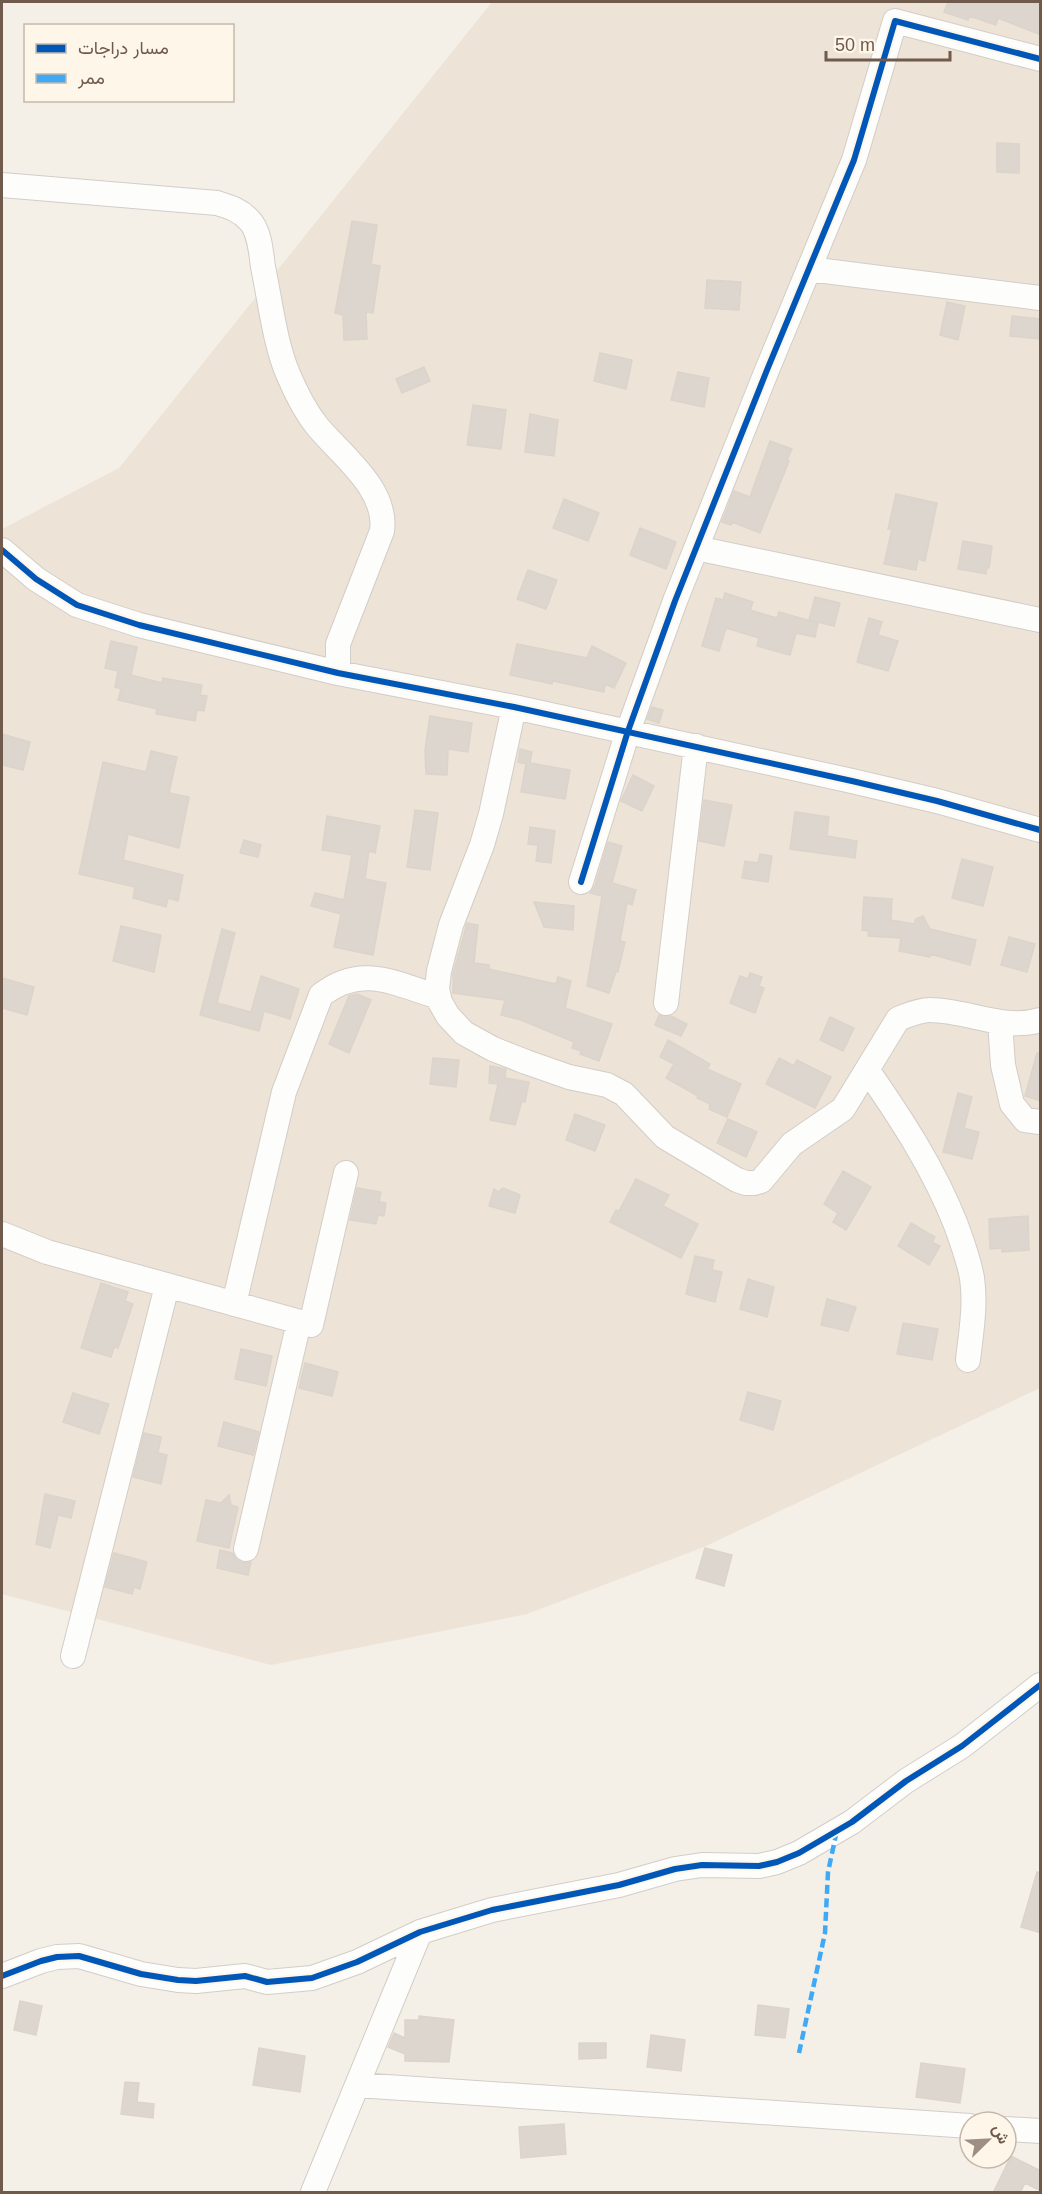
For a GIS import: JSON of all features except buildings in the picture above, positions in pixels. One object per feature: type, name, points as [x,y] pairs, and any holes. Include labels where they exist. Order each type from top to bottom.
[{"type":"street","points":[[581,882],[628,731],[696,548],[854,160],[895,21],[1041,59]]},
{"type":"street","points":[[2,185],[217,203],[239,210],[251,221],[257,234],[286,369],[298,397],[316,424],[367,482],[384,520],[382,531],[338,644],[338,673]]},
{"type":"street","points":[[809,269],[1041,298]]},
{"type":"street","points":[[696,548],[1041,620]]},
{"type":"street","points":[[2,550],[36,579],[77,605],[186,638],[338,673],[514,707],[696,746],[938,801],[1041,830]]},
{"type":"street","points":[[514,707],[491,814],[482,845],[451,925],[437,989],[440,1002],[448,1016],[464,1033],[526,1062],[569,1077],[607,1085],[624,1094],[665,1137],[737,1180],[746,1184],[754,1184],[761,1181],[792,1144],[843,1109],[898,1018],[928,1010],[1025,1025],[1041,1020]]},
{"type":"street","points":[[666,1003],[696,746]]},
{"type":"street","points":[[234,1304],[284,1092],[321,995],[333,986],[349,979],[362,977],[376,978],[439,997]]},
{"type":"street","points":[[1000,1022],[1003,1065],[1012,1104],[1025,1120],[1041,1122]]},
{"type":"street","points":[[868,1071],[907,1127],[942,1191],[965,1249],[972,1278],[973,1303],[968,1360]]},
{"type":"street","points":[[2,1234],[47,1252],[311,1325],[346,1173]]},
{"type":"street","points":[[73,1656],[168,1286]]},
{"type":"street","points":[[246,1549],[299,1322]]},
{"type":"street","points":[[5,1978],[41,1961],[79,1956],[160,1978],[196,1981],[245,1976],[267,1982],[312,1978],[357,1962],[420,1932],[492,1910],[619,1886],[675,1869],[702,1865],[759,1866],[788,1857],[852,1822],[906,1781],[962,1746],[1041,1685]]},
{"type":"street","points":[[313,2193],[420,1932]]},
{"type":"street","points":[[357,2085],[958,2125]]},
{"type":"street","points":[[1018,2130],[1041,2131]]},
{"type":"shaded area","points":[[492,2],[1040,2],[1040,1388],[704,1547],[527,1614],[271,1665],[2,1594],[2,529],[119,468]]},
{"type":"marked path","points":[[799,2053],[825,1933],[828,1872],[837,1830]]},
{"type":"cycle path","points":[[581,882],[628,731],[675,601],[854,160],[895,21],[1040,59]]},
{"type":"cycle path","points":[[2,550],[36,579],[77,605],[139,625],[338,673],[514,707],[852,781],[937,801],[1040,830]]},
{"type":"cycle path","points":[[2,1976],[41,1961],[57,1957],[79,1956],[141,1974],[178,1980],[196,1981],[245,1976],[267,1982],[312,1978],[357,1962],[420,1932],[492,1910],[619,1885],[675,1869],[702,1865],[759,1866],[777,1862],[799,1853],[852,1822],[906,1781],[962,1746],[1040,1685]]}]
